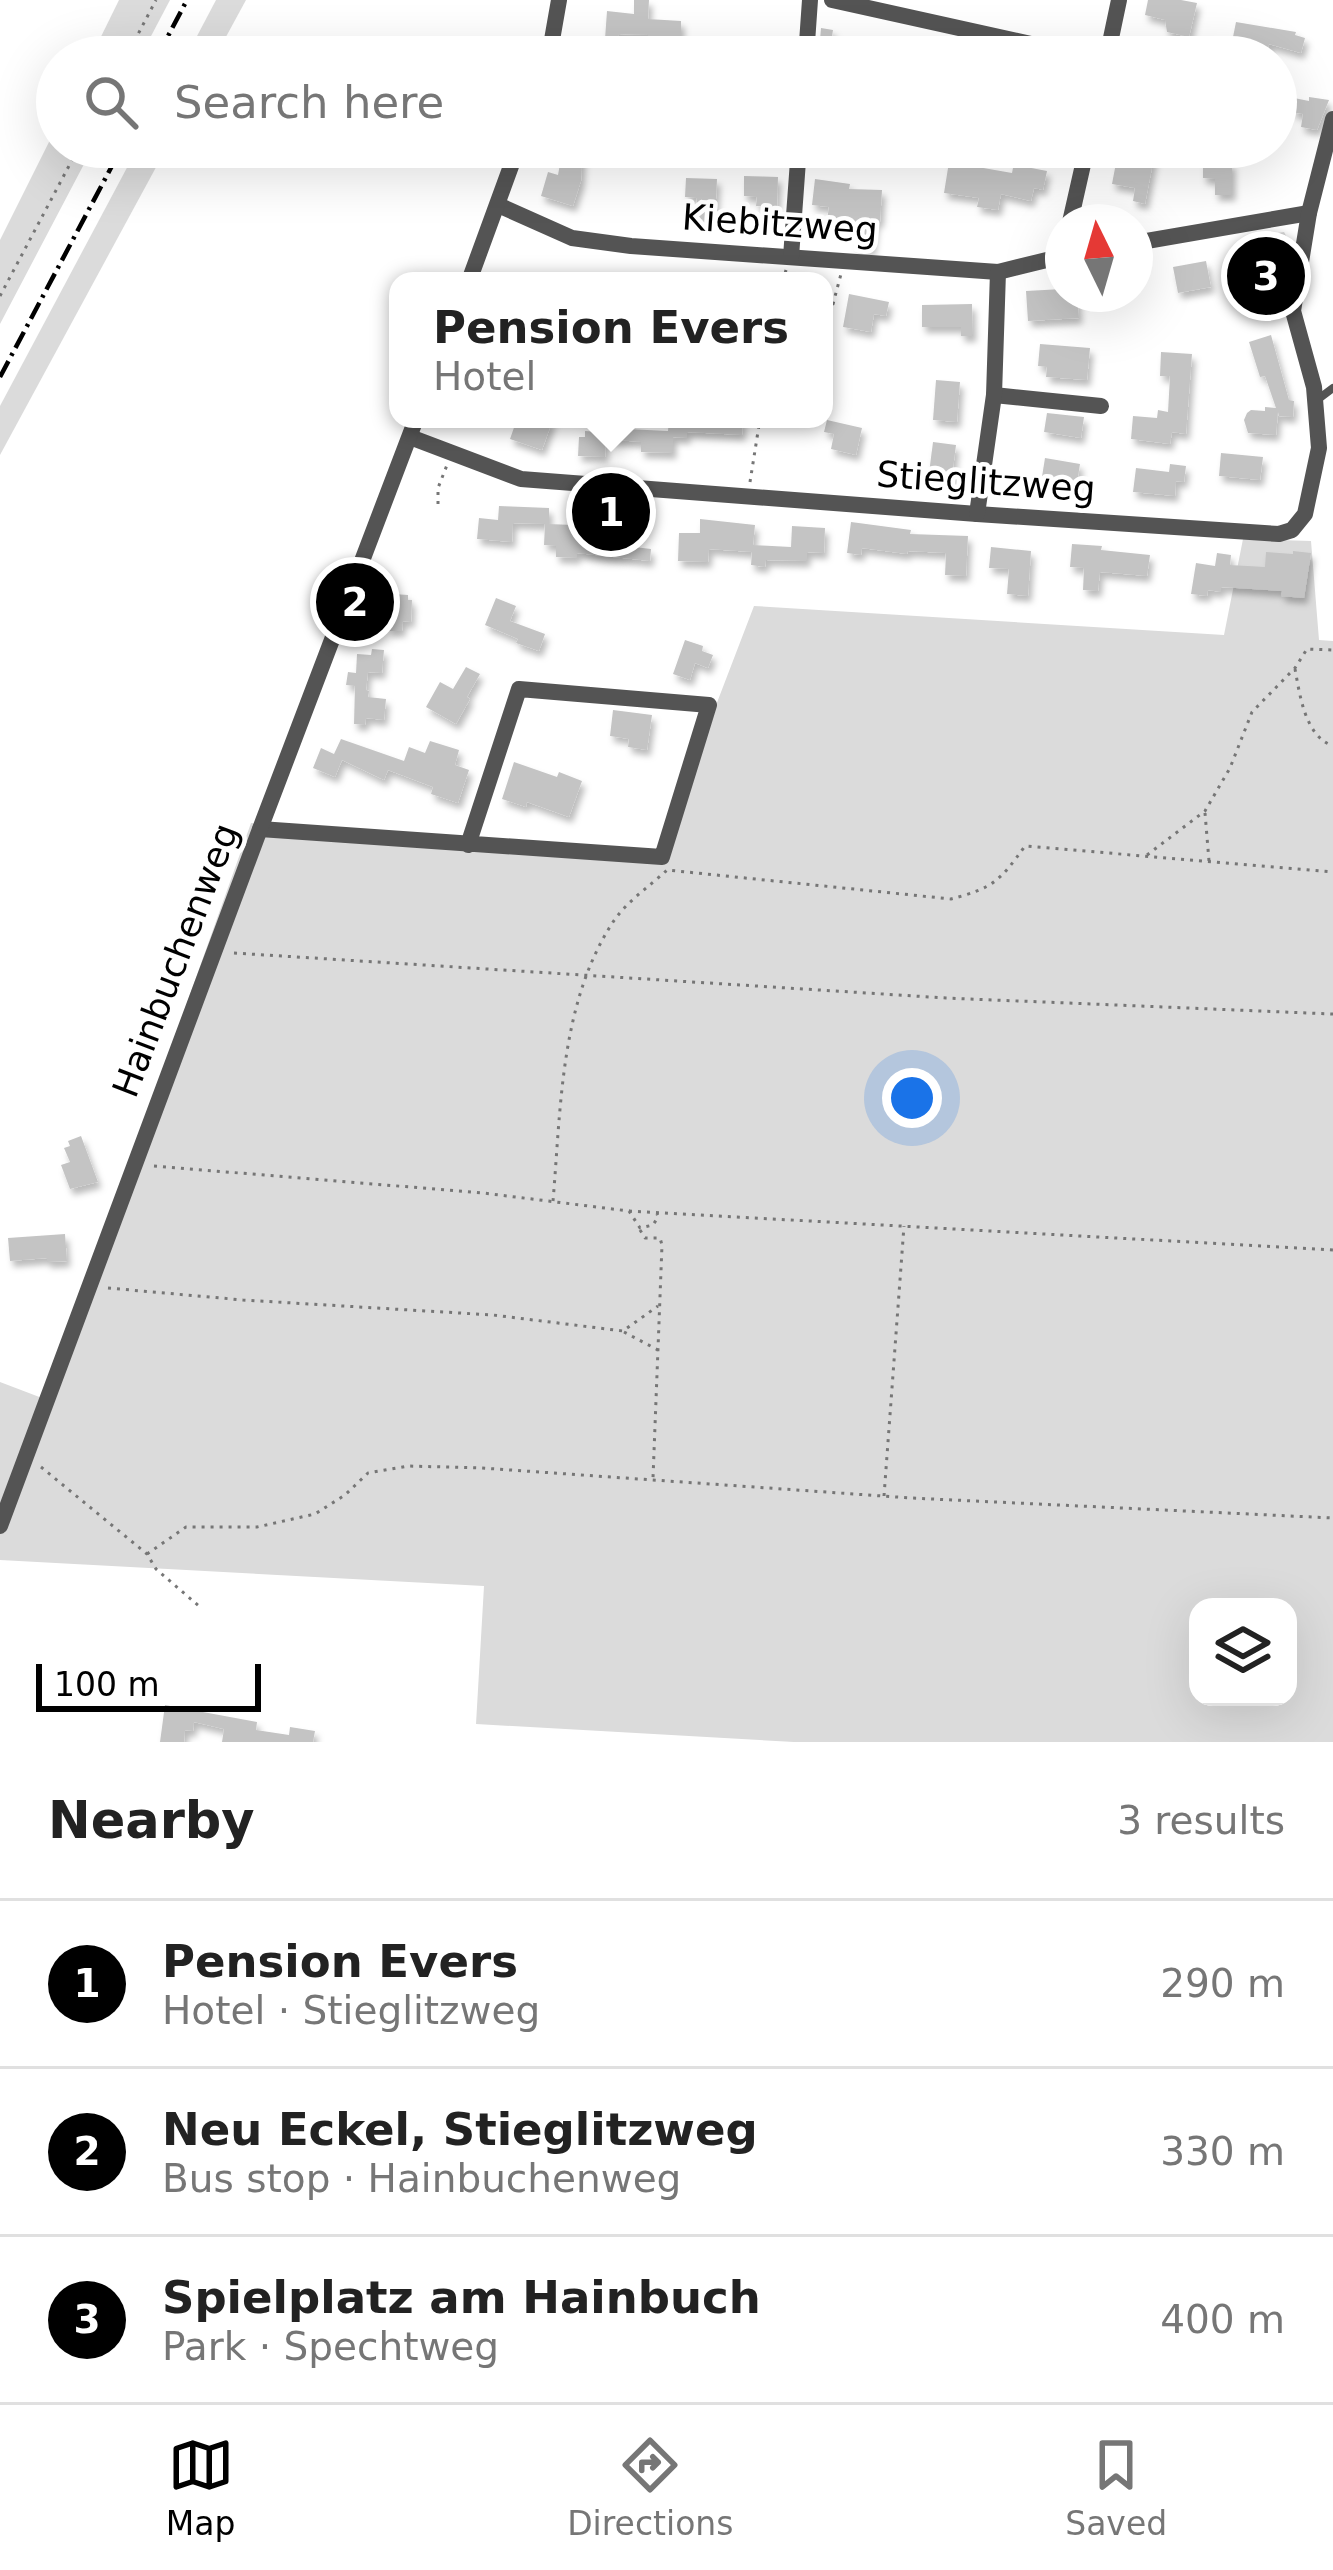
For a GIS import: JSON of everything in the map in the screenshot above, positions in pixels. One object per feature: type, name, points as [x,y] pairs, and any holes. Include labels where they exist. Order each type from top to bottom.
[{"type":"street","points":[[554,36],[560,0]]},
{"type":"street","points":[[807,36],[810,0]]},
{"type":"street","points":[[832,0],[995,36]]},
{"type":"street","points":[[1111,36],[1119,0]]},
{"type":"street","points":[[1316,401],[1293,310],[1309,214],[1333,119]]},
{"type":"street","points":[[472,272],[511,168]]},
{"type":"street","points":[[790,257],[797,168]]},
{"type":"street","points":[[1074,204],[1082,168]]},
{"type":"street","name":"Kiebitzweg","points":[[498,205],[572,238],[631,246],[998,272],[1045,260]]},
{"type":"street","points":[[1153,240],[1309,214]]},
{"type":"street","points":[[977,514],[994,395],[998,272]]},
{"type":"street","points":[[994,395],[1101,406]]},
{"type":"street","name":"Stieglitzweg","points":[[413,428],[452,452],[521,479],[1279,534],[1292,530],[1305,514],[1318,448],[1316,401]]},
{"type":"street","name":"Hainbuchenweg","points":[[0,1526],[413,428]]},
{"type":"street","points":[[260,829],[468,845],[662,857],[710,704],[519,689],[468,845]]},
{"type":"lane","points":[[1316,401],[1333,388]]},
{"type":"path","points":[[137,36],[156,0]]},
{"type":"path","points":[[0,296],[68,168]]},
{"type":"path","points":[[833,300],[844,261]]},
{"type":"path","points":[[747,497],[758,428]]},
{"type":"path","points":[[438,504],[438,488],[452,452]]},
{"type":"path","points":[[1146,856],[1205,812],[1230,768],[1252,712],[1307,649],[1333,650]]},
{"type":"path","points":[[1294,668],[1304,712],[1323,742],[1333,746]]},
{"type":"path","points":[[1205,812],[1209,861]]},
{"type":"path","points":[[553,1201],[566,1053],[586,977],[615,919],[667,870],[951,899],[984,890],[1005,874],[1025,846],[1333,872]]},
{"type":"path","points":[[214,951],[946,998],[1333,1014]]},
{"type":"path","points":[[134,1164],[629,1211],[1333,1250]]},
{"type":"path","points":[[629,1211],[645,1238],[660,1238],[662,1245],[653,1480]]},
{"type":"path","points":[[640,1228],[653,1225],[656,1211]]},
{"type":"path","points":[[884,1496],[904,1224]]},
{"type":"path","points":[[89,1286],[493,1315],[623,1331],[658,1351]]},
{"type":"path","points":[[623,1331],[658,1306]]},
{"type":"path","points":[[26,1454],[148,1554],[156,1569],[200,1606]]},
{"type":"path","points":[[148,1554],[185,1527],[257,1526],[315,1514],[368,1473],[408,1466],[1333,1518]]},
{"type":"shaded area","points":[[119,0],[170,0],[151,36],[101,36]]},
{"type":"shaded area","points":[[216,0],[246,0],[226,36],[197,36]]},
{"type":"shaded area","points":[[36,168],[82,168],[0,324],[0,240]]},
{"type":"shaded area","points":[[127,168],[156,168],[0,455],[0,406]]},
{"type":"shaded area","points":[[1284,232],[1295,252],[1291,300],[1283,308],[1235,299],[1245,238]]},
{"type":"shaded area","points":[[1243,539],[1311,541],[1319,640],[1333,641],[1333,1742],[794,1742],[476,1724],[484,1586],[0,1560],[0,1382],[42,1398],[14,1489],[251,823],[659,854],[754,606],[1224,635]]},
{"type":"building","points":[[634,0],[649,0],[648,19],[681,21],[681,36],[605,36],[607,11],[634,14]]},
{"type":"building","points":[[1148,0],[1197,3],[1189,36],[1167,32],[1165,20],[1145,15]]},
{"type":"building","points":[[1236,22],[1296,32],[1305,38],[1301,53],[1297,52],[1297,36],[1233,36]]},
{"type":"building","points":[[1309,97],[1329,100],[1317,130],[1301,127],[1303,114],[1297,113],[1297,99],[1309,101]]},
{"type":"building","points":[[559,168],[582,168],[573,206],[541,196],[548,172],[558,175]]},
{"type":"building","points":[[948,168],[1012,173],[1013,168],[1047,171],[1043,190],[1034,188],[1031,201],[1001,194],[998,210],[977,207],[979,198],[944,193]]},
{"type":"building","points":[[1115,168],[1152,168],[1145,204],[1133,201],[1135,188],[1112,184]]},
{"type":"building","points":[[1203,168],[1232,168],[1232,195],[1215,195],[1215,179],[1203,178]]},
{"type":"building","points":[[744,176],[778,177],[777,207],[756,206],[757,197],[744,196]]},
{"type":"building","points":[[686,178],[717,179],[715,219],[696,219],[697,198],[685,197]]},
{"type":"building","points":[[815,179],[850,184],[849,189],[882,190],[872,250],[855,249],[857,223],[827,220],[829,207],[812,205]]},
{"type":"building","points":[[1206,261],[1211,287],[1178,293],[1173,267]]},
{"type":"building","points":[[1045,290],[1045,312],[1078,312],[1079,318],[1028,321],[1026,291]]},
{"type":"building","points":[[849,294],[889,302],[886,316],[874,314],[871,332],[843,327]]},
{"type":"building","points":[[972,304],[973,336],[961,336],[961,327],[922,327],[922,305]]},
{"type":"building","points":[[1271,335],[1289,400],[1294,401],[1293,417],[1278,412],[1276,435],[1248,433],[1247,413],[1276,408],[1249,342]]},
{"type":"building","points":[[1040,344],[1090,348],[1087,380],[1046,377],[1047,367],[1038,366]]},
{"type":"building","points":[[1161,352],[1192,354],[1186,434],[1172,432],[1170,444],[1131,439],[1133,416],[1157,418],[1158,410],[1168,412],[1170,376],[1160,376]]},
{"type":"building","points":[[936,380],[960,382],[957,422],[933,420]]},
{"type":"building","points":[[1047,413],[1084,417],[1081,438],[1044,432]]},
{"type":"building","points":[[833,421],[862,428],[856,455],[831,449],[834,434],[824,432],[833,428]]},
{"type":"building","points":[[514,428],[550,428],[542,450],[510,439]]},
{"type":"building","points":[[742,428],[742,435],[687,432],[687,438],[673,437],[673,453],[641,452],[641,442],[606,439],[605,457],[578,456],[579,437],[585,437],[585,431]]},
{"type":"building","points":[[933,442],[956,445],[951,484],[928,481]]},
{"type":"building","points":[[1221,453],[1263,457],[1260,480],[1219,476]]},
{"type":"building","points":[[1045,458],[1080,464],[1076,489],[1041,483]]},
{"type":"building","points":[[1170,464],[1186,466],[1184,482],[1176,481],[1175,496],[1133,492],[1136,468],[1169,472]]},
{"type":"building","points":[[499,506],[549,508],[549,524],[596,526],[598,510],[629,514],[626,546],[651,549],[650,561],[577,553],[577,558],[556,557],[556,546],[544,545],[545,524],[513,523],[512,542],[477,539],[479,518],[498,520]]},
{"type":"building","points":[[700,519],[755,525],[753,545],[791,547],[792,526],[825,528],[824,553],[807,552],[807,561],[766,560],[765,567],[751,565],[752,552],[709,549],[708,562],[678,561],[679,533],[700,533]]},
{"type":"building","points":[[851,522],[911,530],[910,534],[968,536],[966,576],[945,575],[946,553],[862,548],[861,555],[847,553]]},
{"type":"building","points":[[1072,544],[1150,555],[1147,576],[1100,572],[1098,591],[1083,590],[1084,568],[1070,567]]},
{"type":"building","points":[[991,547],[1031,551],[1028,596],[1007,594],[1009,569],[989,568]]},
{"type":"building","points":[[1266,552],[1311,553],[1304,598],[1281,596],[1282,591],[1221,587],[1221,592],[1208,590],[1207,596],[1191,594],[1196,563],[1215,566],[1217,553],[1231,555],[1230,565],[1265,567]]},
{"type":"building","points":[[393,594],[412,600],[411,622],[403,621],[402,631],[388,631],[389,620],[385,619],[386,600],[392,600]]},
{"type":"building","points":[[496,598],[516,606],[510,621],[545,634],[539,651],[485,625]]},
{"type":"building","points":[[685,640],[713,655],[708,668],[695,663],[690,680],[673,674]]},
{"type":"building","points":[[372,649],[384,650],[382,673],[368,672],[366,690],[368,697],[386,699],[384,720],[366,718],[365,725],[354,724],[355,686],[346,685],[348,672],[356,673],[357,654],[371,655]]},
{"type":"building","points":[[466,667],[480,674],[456,724],[426,707],[440,682],[453,689]]},
{"type":"building","points":[[613,710],[652,715],[647,750],[628,747],[629,739],[610,736]]},
{"type":"building","points":[[341,739],[404,761],[409,747],[425,753],[430,741],[459,750],[455,765],[469,770],[458,803],[431,794],[433,787],[388,770],[384,780],[342,760],[335,777],[313,768],[321,748],[334,754]]},
{"type":"building","points":[[514,762],[582,781],[569,817],[502,799]]},
{"type":"building","points":[[81,1136],[98,1182],[70,1189],[61,1165],[70,1162],[64,1148]]},
{"type":"building","points":[[65,1234],[67,1261],[10,1261],[8,1238]]},
{"type":"building","points":[[165,1705],[257,1722],[256,1730],[289,1735],[290,1727],[315,1731],[313,1742],[222,1742],[224,1729],[194,1722],[193,1731],[185,1730],[184,1742],[160,1742]]},
{"type":"railway","points":[[168,36],[187,0]]},
{"type":"railway","points":[[0,377],[111,168]]},
{"type":"place","name":"Spielplatz am Hainbuch","points":[[1266,276]]},
{"type":"place","name":"Pension Evers","points":[[611,512]]},
{"type":"place","name":"Neu Eckel, Stieglitzweg","points":[[355,602]]}]
